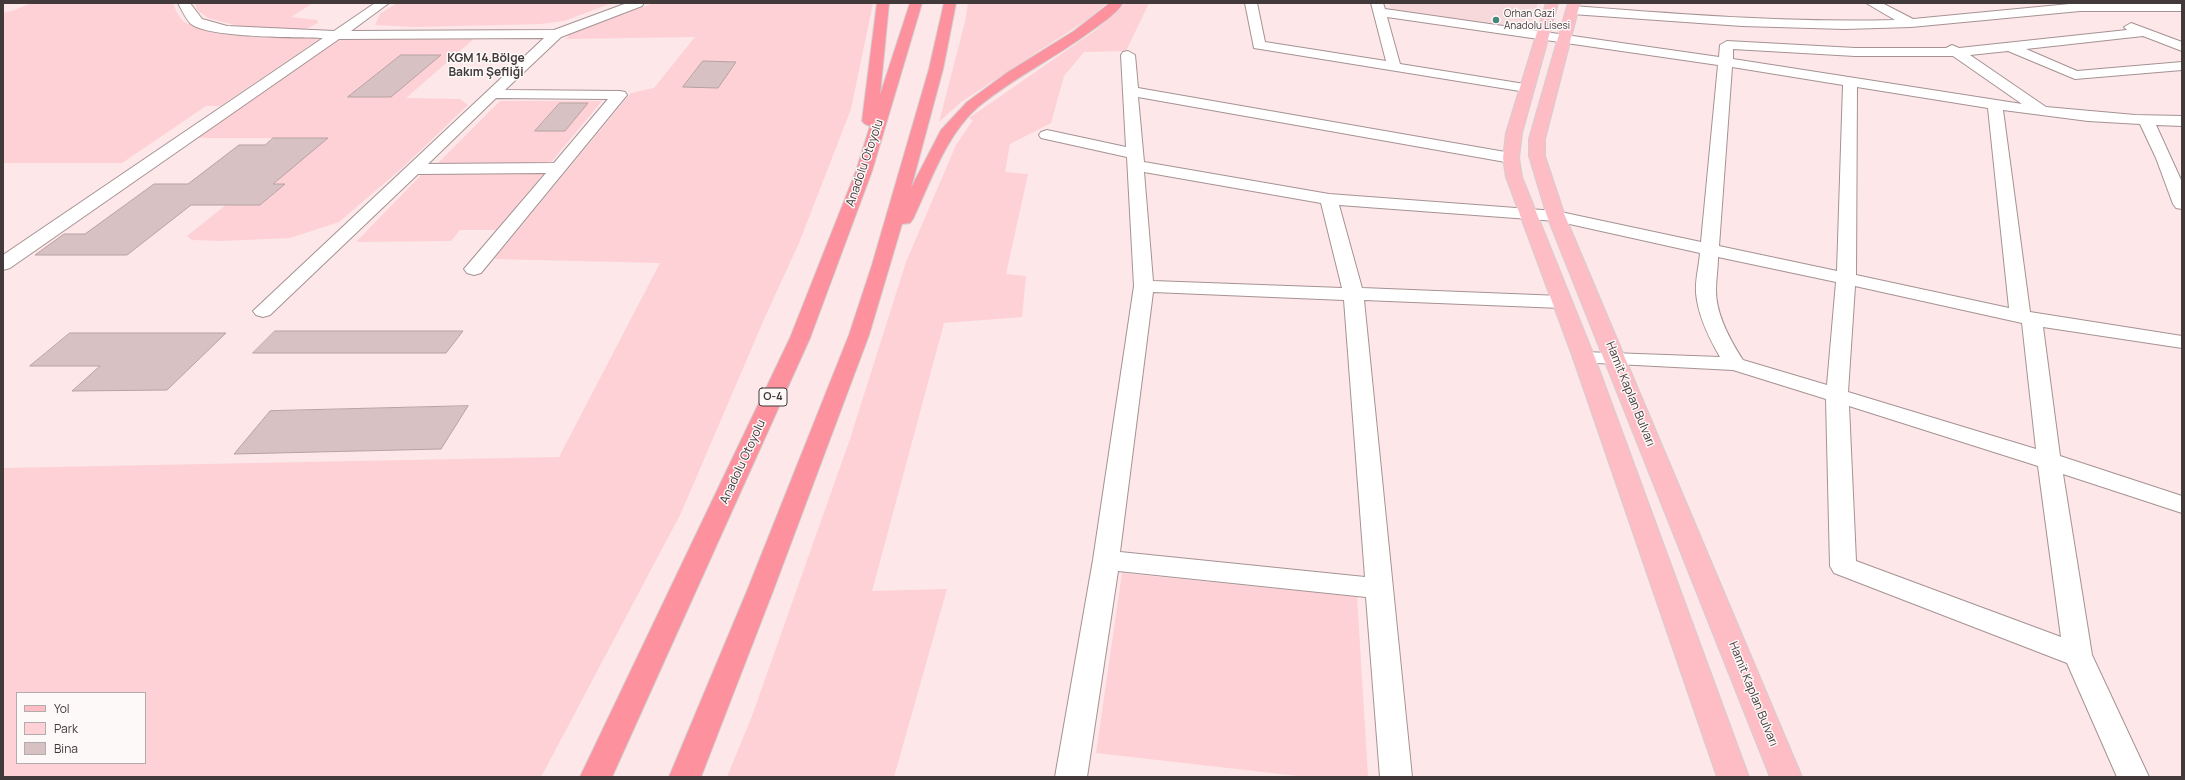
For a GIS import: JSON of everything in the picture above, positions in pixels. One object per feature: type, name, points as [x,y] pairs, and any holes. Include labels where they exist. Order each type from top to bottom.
[{"type":"highway","points":[[864,171],[883,3]]},
{"type":"highway","name":"Anadolu Otoyolu","points":[[596,777],[800,338],[864,171],[916,3]]},
{"type":"highway","points":[[685,777],[760,591],[858,335],[881,265],[936,69],[950,3]]},
{"type":"highway","points":[[881,265],[954,124],[984,96],[1091,25],[1118,3]]},
{"type":"main road","points":[[1566,5],[1542,36],[1526,88],[1514,133],[1511,158],[1514,178],[1584,358],[1734,777]]},
{"type":"main road","name":"Hamit Kaplan Bulvarı","points":[[1566,5],[1564,37],[1537,140],[1539,161],[1556,216],[1786,777]]},
{"type":"street","points":[[184,3],[191,16],[197,22],[221,28],[263,33],[335,35],[556,34],[638,3]]},
{"type":"street","points":[[3,264],[383,3]]},
{"type":"street","points":[[1251,3],[1259,45],[1526,88]]},
{"type":"street","points":[[1639,3],[1646,15]]},
{"type":"street","points":[[1872,3],[1911,23],[2046,112]]},
{"type":"street","points":[[2066,3],[2080,7],[2182,47]]},
{"type":"street","points":[[1566,5],[1646,15],[1791,24],[1911,23],[2080,7],[2182,7]]},
{"type":"street","points":[[1394,67],[1378,7],[1542,36],[1564,37],[1724,61],[1995,105],[2046,112],[2146,121],[2182,122]]},
{"type":"street","points":[[1735,364],[1721,340],[1708,310],[1706,292],[1724,61],[1727,45],[1855,52],[1957,52],[2145,32]]},
{"type":"street","points":[[263,311],[556,34]]},
{"type":"street","points":[[2012,47],[2074,75],[2182,66]]},
{"type":"street","points":[[1071,777],[1106,560],[1144,286],[1129,91],[1128,55]]},
{"type":"street","points":[[1850,81],[1846,278],[1837,394],[1843,566],[2078,655]]},
{"type":"street","points":[[1129,91],[1511,158]]},
{"type":"street","points":[[474,268],[620,95],[491,94]]},
{"type":"street","points":[[1995,105],[2026,317],[2050,461],[2078,655],[2133,777]]},
{"type":"street","points":[[2146,121],[2164,158],[2182,204]]},
{"type":"street","points":[[1047,135],[1135,160],[1329,199],[1526,212],[1556,216],[2026,317],[2182,342]]},
{"type":"street","points":[[413,169],[558,168]]},
{"type":"street","points":[[1329,199],[1353,293],[1396,777]]},
{"type":"street","points":[[1144,286],[1561,302]]},
{"type":"street","points":[[1584,358],[1735,364],[1837,394],[2182,504]]},
{"type":"street","points":[[1106,560],[1379,588]]},
{"type":"shaded area","name":"Orhan Gazi Anadolu Lisesi","points":[[1389,3],[1538,3],[1529,30],[1391,10]]},
{"type":"green space","points":[[31,3],[173,3],[184,22],[199,29],[215,33],[270,38],[321,38],[220,106],[206,106],[122,163],[3,163],[3,13],[15,10]]},
{"type":"green space","points":[[195,3],[313,3],[291,17],[317,20],[318,23],[304,30],[242,27],[208,18],[197,10]]},
{"type":"green space","points":[[397,3],[612,3],[564,21],[540,24],[414,27],[375,25],[380,14]]},
{"type":"green space","points":[[654,3],[873,3],[851,109],[799,243],[765,317],[681,513],[541,777],[3,777],[3,468],[559,457],[660,263],[494,259],[631,93],[654,88],[695,37],[565,39],[573,32]]},
{"type":"green space","points":[[968,3],[1107,3],[1088,19],[961,102],[939,122],[965,22]]},
{"type":"green space","points":[[1126,3],[1149,3],[1126,51],[1084,52],[1064,76],[1051,123],[1010,144],[1005,172],[1028,174],[1006,274],[1026,276],[1022,317],[944,323],[872,591],[947,589],[894,777],[727,777],[752,716],[850,439],[906,262],[956,145],[973,120],[969,118],[1096,30]]},
{"type":"green space","points":[[476,37],[406,98],[460,99],[468,105],[401,169],[339,222],[290,238],[221,241],[192,240],[187,236],[226,205],[260,205],[285,184],[272,184],[327,138],[197,138],[340,38]]},
{"type":"green space","points":[[500,101],[602,101],[552,161],[542,163],[438,163]]},
{"type":"green space","points":[[544,173],[496,230],[460,230],[451,241],[356,242],[422,174]]},
{"type":"green space","points":[[1122,573],[1357,597],[1368,777],[1307,777],[1096,753]]},
{"type":"building","points":[[401,55],[441,55],[391,97],[348,97]]},
{"type":"building","points":[[703,61],[736,62],[718,88],[683,87]]},
{"type":"building","points":[[560,103],[588,103],[565,131],[535,131]]},
{"type":"building","points":[[273,138],[328,138],[273,184],[285,184],[260,205],[191,205],[127,255],[35,255],[64,234],[85,234],[154,184],[188,184],[239,145],[265,145]]},
{"type":"building","points":[[275,331],[463,331],[446,353],[253,353]]},
{"type":"building","points":[[70,333],[226,333],[167,390],[72,391],[100,366],[30,366]]},
{"type":"building","points":[[468,406],[441,449],[234,454],[270,411]]},
{"type":"place","name":"Orhan Gazi Anadolu Lisesi","points":[[1496,20]]},
{"type":"district","name":"KGM 14.Bölge Bakım Şefliği","points":[[486,66]]}]
